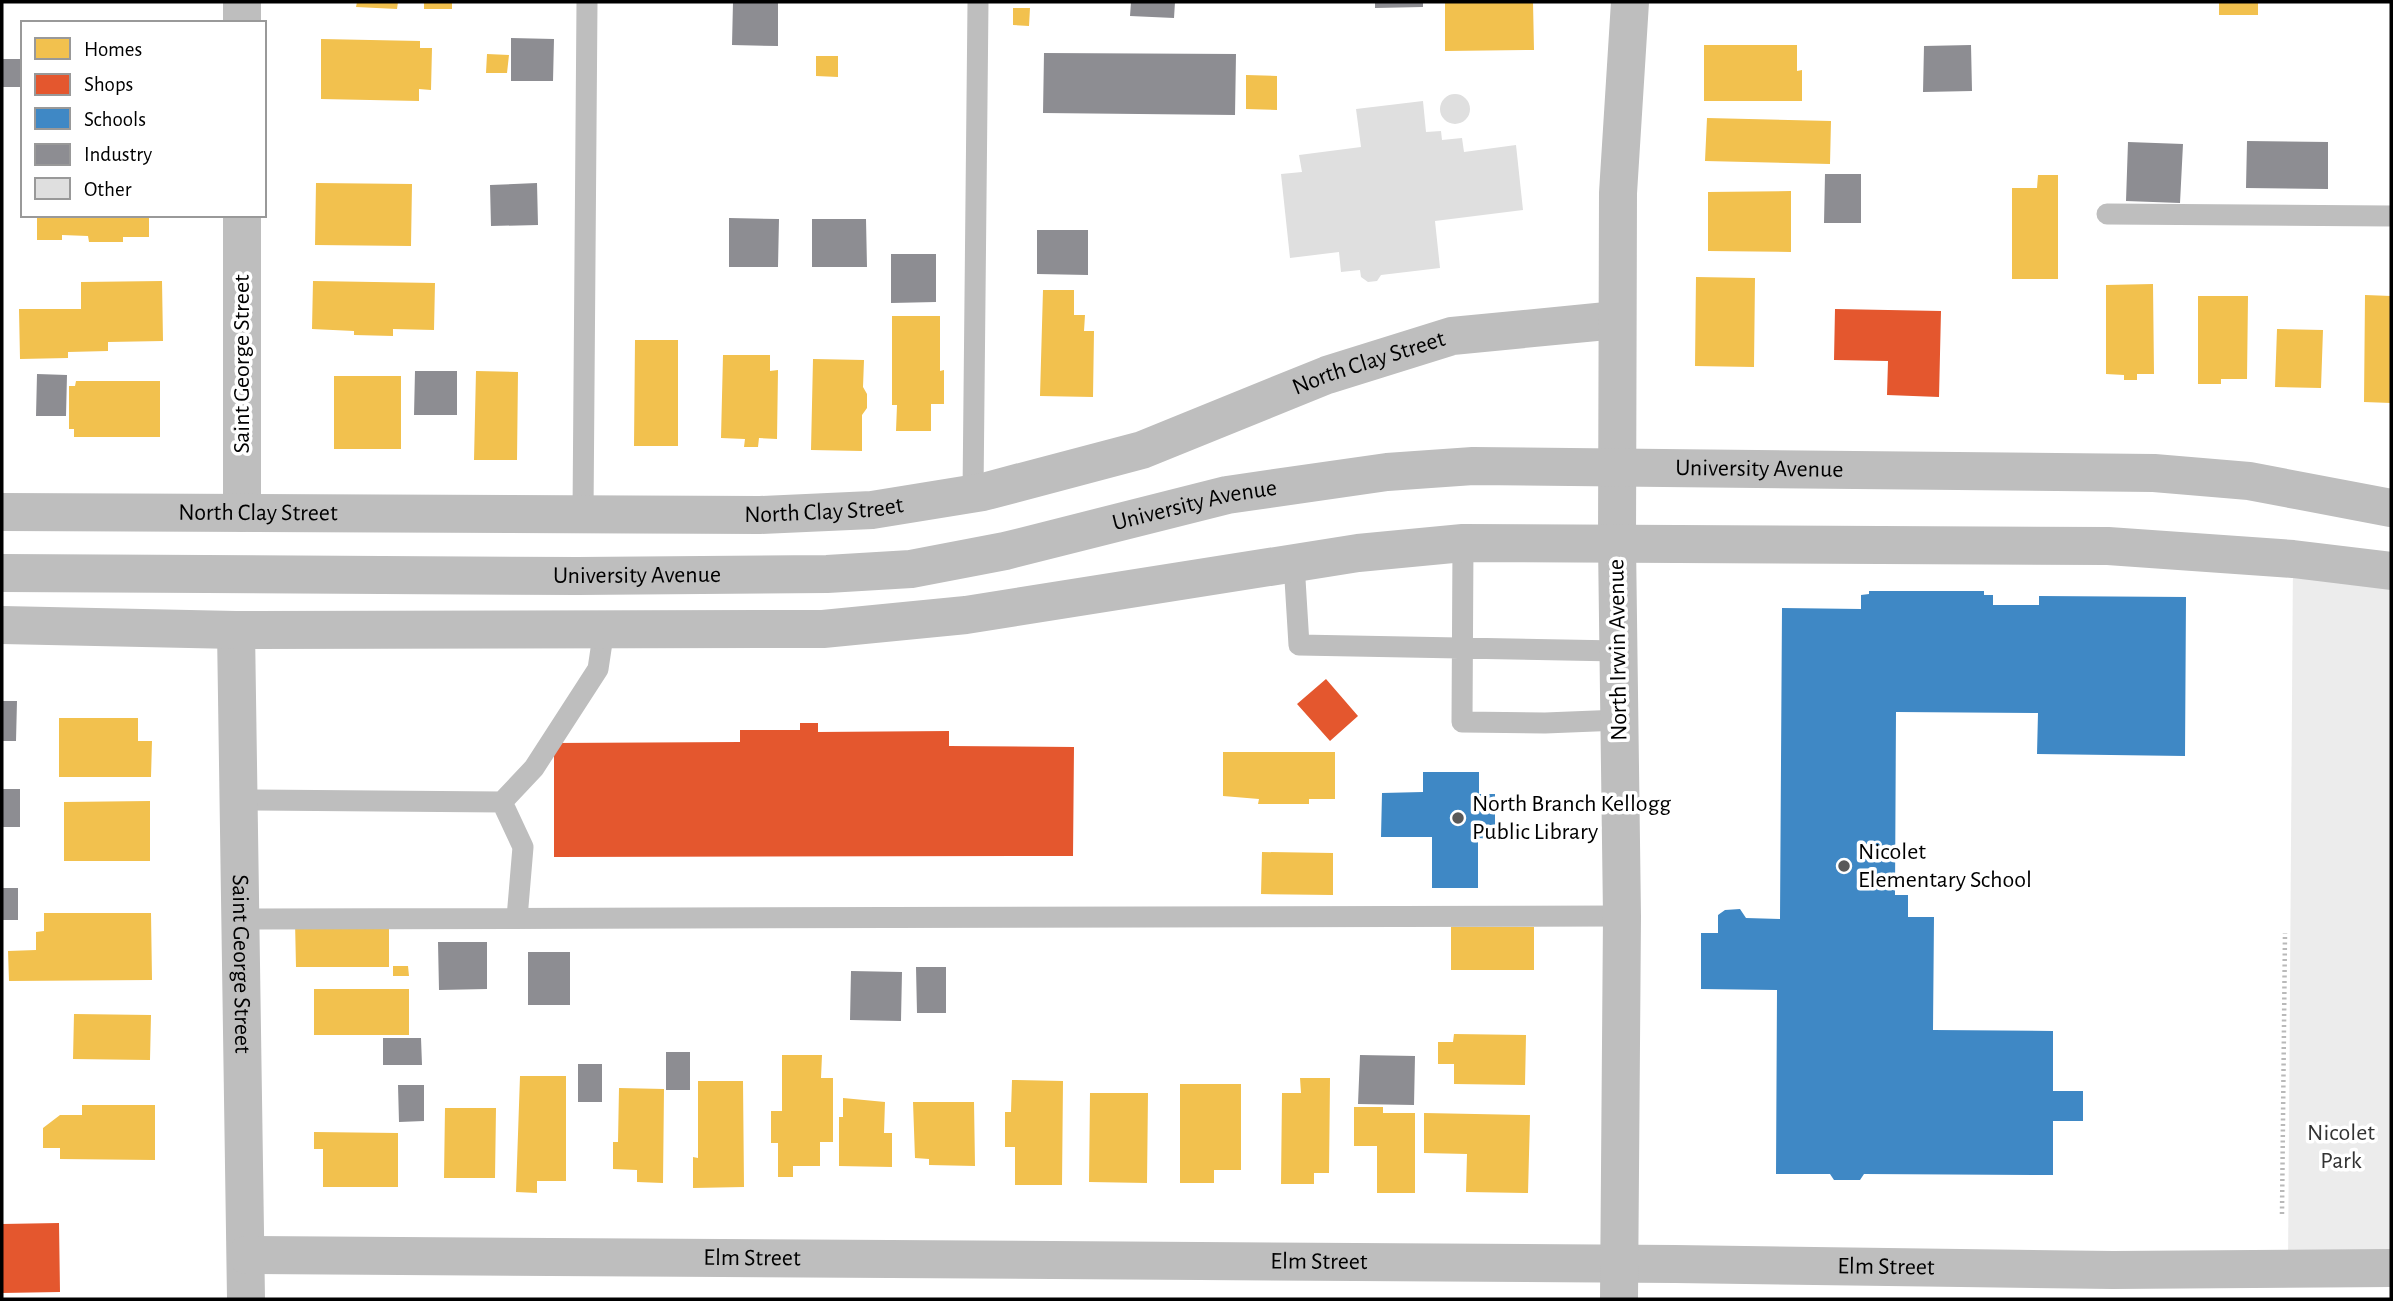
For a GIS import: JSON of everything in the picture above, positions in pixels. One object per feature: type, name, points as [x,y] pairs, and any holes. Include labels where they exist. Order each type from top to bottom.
[{"type":"street","points":[[242,2],[242,21]]},
{"type":"street","name":"North Irwin Avenue","points":[[1619,1281],[1622,916],[1617,544],[1618,192],[1630,2]]},
{"type":"street","name":"Saint George Street","points":[[242,217],[242,513]]},
{"type":"street","name":"North Clay Street","points":[[2,512],[760,515],[860,511],[973,494],[1142,450],[1326,375],[1452,336],[1617,320]]},
{"type":"street","name":"University Avenue","points":[[2,573],[592,576],[827,574],[897,570],[1005,551],[1227,495],[1387,472],[1473,467],[2154,473],[2249,481],[2391,508]]},
{"type":"street","points":[[2,625],[236,630],[823,629],[966,615],[1358,553],[1463,543],[2108,546],[2293,559],[2391,571]]},
{"type":"street","name":"Saint George Street","points":[[236,630],[246,1299]]},
{"type":"street","name":"Elm Street","points":[[246,1255],[1619,1281],[2113,1270],[2391,1269]]},
{"type":"lane","points":[[583,514],[587,2]]},
{"type":"lane","points":[[973,494],[978,2]]},
{"type":"lane","points":[[2107,214],[2391,216]]},
{"type":"lane","points":[[1463,543],[1462,722],[1620,720]]},
{"type":"lane","points":[[1294,563],[1299,645],[1618,651]]},
{"type":"lane","points":[[239,800],[502,802],[534,768],[598,669],[604,629]]},
{"type":"lane","points":[[502,802],[523,847],[517,918]]},
{"type":"lane","points":[[241,919],[1622,916]]},
{"type":"path","points":[[2282,1214],[2285,933]]},
{"type":"green space","name":"Nicolet Park","points":[[2293,559],[2391,571],[2391,1268],[2288,1268]]},
{"type":"building: Homes","points":[[357,2],[398,2],[397,9],[356,7]]},
{"type":"building: Homes","points":[[424,2],[452,2],[452,9],[424,9]]},
{"type":"building: Homes","points":[[1445,2],[1533,2],[1534,50],[1445,51]]},
{"type":"building: Homes","points":[[2219,2],[2258,2],[2258,15],[2219,15]]},
{"type":"building: Homes","points":[[1013,8],[1030,8],[1029,26],[1013,25]]},
{"type":"building: Homes","points":[[321,39],[420,41],[420,48],[432,48],[431,90],[419,89],[419,101],[321,99]]},
{"type":"building: Homes","points":[[1704,45],[1797,45],[1797,71],[1802,70],[1802,101],[1704,101]]},
{"type":"building: Homes","points":[[487,54],[509,55],[507,73],[486,73]]},
{"type":"building: Homes","points":[[816,56],[838,56],[838,77],[816,76]]},
{"type":"building: Homes","points":[[1246,75],[1277,76],[1277,110],[1246,109]]},
{"type":"building: Homes","points":[[1707,118],[1831,121],[1830,164],[1705,161]]},
{"type":"building: Homes","points":[[2038,175],[2058,175],[2058,279],[2012,279],[2012,188],[2037,188]]},
{"type":"building: Homes","points":[[316,183],[412,184],[411,246],[315,245]]},
{"type":"building: Homes","points":[[1791,191],[1791,252],[1708,251],[1708,192]]},
{"type":"building: Homes","points":[[37,217],[149,217],[149,237],[123,237],[123,242],[89,242],[88,236],[62,235],[62,240],[37,240]]},
{"type":"building: Homes","points":[[1696,277],[1755,278],[1754,367],[1695,366]]},
{"type":"building: Homes","points":[[162,281],[163,341],[108,342],[108,351],[68,352],[68,358],[20,359],[19,309],[81,309],[81,282]]},
{"type":"building: Homes","points":[[313,281],[435,283],[434,330],[393,329],[393,336],[354,335],[354,331],[312,329]]},
{"type":"building: Homes","points":[[2153,284],[2154,374],[2137,374],[2137,380],[2124,380],[2124,375],[2106,374],[2106,285]]},
{"type":"building: Homes","points":[[1043,290],[1074,290],[1074,315],[1085,315],[1084,331],[1094,331],[1093,397],[1040,396]]},
{"type":"building: Homes","points":[[2365,295],[2391,296],[2391,403],[2364,402]]},
{"type":"building: Homes","points":[[2198,296],[2248,296],[2247,379],[2221,379],[2221,384],[2198,384]]},
{"type":"building: Homes","points":[[892,316],[940,316],[940,371],[944,370],[944,404],[931,404],[931,431],[896,431],[897,405],[892,405]]},
{"type":"building: Homes","points":[[2277,329],[2323,330],[2321,388],[2275,387]]},
{"type":"building: Homes","points":[[635,340],[678,340],[678,446],[634,446]]},
{"type":"building: Homes","points":[[723,355],[770,355],[770,371],[778,370],[777,439],[759,438],[758,447],[744,447],[745,439],[721,438]]},
{"type":"building: Homes","points":[[813,359],[864,360],[863,387],[867,394],[867,408],[862,415],[862,451],[811,450]]},
{"type":"building: Homes","points":[[476,371],[518,372],[517,460],[474,460]]},
{"type":"building: Homes","points":[[334,376],[401,376],[401,449],[334,449]]},
{"type":"building: Homes","points":[[76,381],[160,381],[160,437],[74,437],[74,429],[69,429],[69,386],[75,386]]},
{"type":"building: Homes","points":[[59,718],[138,718],[138,741],[152,741],[151,777],[59,777]]},
{"type":"building: Homes","points":[[1223,752],[1335,752],[1335,799],[1309,799],[1309,804],[1258,804],[1259,799],[1223,796]]},
{"type":"building: Homes","points":[[150,801],[150,861],[64,861],[64,802]]},
{"type":"building: Homes","points":[[1262,852],[1333,853],[1333,895],[1261,894]]},
{"type":"building: Homes","points":[[44,913],[151,913],[152,980],[9,981],[8,951],[36,950],[36,932],[44,931]]},
{"type":"building: Homes","points":[[295,921],[389,921],[389,967],[296,967]]},
{"type":"building: Homes","points":[[1451,927],[1534,927],[1534,970],[1451,970]]},
{"type":"building: Homes","points":[[393,966],[408,966],[409,976],[393,976]]},
{"type":"building: Homes","points":[[314,989],[409,989],[409,1035],[314,1035]]},
{"type":"building: Homes","points":[[74,1014],[151,1015],[150,1060],[73,1059]]},
{"type":"building: Homes","points":[[1454,1034],[1526,1035],[1525,1085],[1454,1084],[1454,1064],[1438,1064],[1438,1042],[1453,1042]]},
{"type":"building: Homes","points":[[782,1055],[822,1055],[821,1078],[833,1078],[833,1142],[820,1142],[820,1166],[793,1166],[793,1177],[778,1177],[778,1143],[771,1143],[771,1111],[782,1111]]},
{"type":"building: Homes","points":[[520,1076],[566,1076],[566,1181],[537,1181],[537,1193],[516,1192]]},
{"type":"building: Homes","points":[[1300,1078],[1330,1078],[1329,1173],[1314,1173],[1314,1184],[1281,1184],[1282,1093],[1301,1093]]},
{"type":"building: Homes","points":[[1012,1080],[1063,1081],[1062,1185],[1015,1185],[1015,1147],[1005,1147],[1005,1112],[1011,1112]]},
{"type":"building: Homes","points":[[698,1081],[743,1081],[744,1187],[693,1188],[693,1157],[698,1158]]},
{"type":"building: Homes","points":[[1180,1084],[1241,1084],[1241,1170],[1214,1170],[1214,1183],[1180,1183]]},
{"type":"building: Homes","points":[[619,1088],[664,1089],[663,1183],[637,1182],[637,1170],[613,1169],[613,1142],[618,1142]]},
{"type":"building: Homes","points":[[1090,1093],[1148,1093],[1147,1183],[1089,1182]]},
{"type":"building: Homes","points":[[843,1098],[885,1102],[884,1133],[892,1133],[892,1167],[839,1166],[839,1117],[843,1117]]},
{"type":"building: Homes","points":[[913,1102],[974,1102],[975,1166],[929,1165],[929,1159],[915,1158]]},
{"type":"building: Homes","points":[[82,1105],[155,1105],[155,1160],[60,1159],[60,1148],[43,1148],[43,1128],[60,1115],[82,1115]]},
{"type":"building: Homes","points":[[1354,1107],[1383,1107],[1383,1113],[1415,1113],[1415,1193],[1377,1193],[1377,1146],[1354,1146]]},
{"type":"building: Homes","points":[[445,1108],[496,1108],[495,1178],[444,1178]]},
{"type":"building: Homes","points":[[1424,1113],[1530,1115],[1528,1193],[1466,1192],[1467,1154],[1424,1153]]},
{"type":"building: Homes","points":[[314,1132],[398,1133],[398,1187],[323,1187],[323,1149],[314,1149]]},
{"type":"building: Shops","points":[[1835,309],[1941,311],[1939,397],[1887,395],[1888,361],[1834,360]]},
{"type":"building: Shops","points":[[1326,679],[1358,716],[1330,741],[1297,704]]},
{"type":"building: Shops","points":[[800,723],[818,723],[818,732],[949,731],[949,746],[1074,747],[1073,856],[554,857],[554,743],[740,742],[740,730],[800,730]]},
{"type":"building: Shops","points":[[59,1223],[60,1292],[2,1293],[2,1224]]},
{"type":"building: Schools","points":[[1869,591],[1984,591],[1984,595],[1993,595],[1993,605],[2039,605],[2039,596],[2186,597],[2185,756],[2037,754],[2038,713],[1896,712],[1895,895],[1908,895],[1908,917],[1934,917],[1933,1030],[2053,1031],[2053,1091],[2083,1091],[2083,1121],[2053,1121],[2053,1175],[1864,1174],[1860,1180],[1834,1180],[1830,1174],[1776,1174],[1777,990],[1701,989],[1701,933],[1718,933],[1718,915],[1725,910],[1740,909],[1746,918],[1780,919],[1782,608],[1861,609],[1861,595],[1869,594]]},
{"type":"building: Schools","points":[[1423,772],[1479,772],[1479,794],[1495,794],[1495,839],[1478,838],[1478,888],[1432,888],[1432,837],[1381,837],[1382,793],[1423,792]]},
{"type":"building: Industry","points":[[733,2],[778,2],[778,46],[732,45]]},
{"type":"building: Industry","points":[[1131,2],[1175,2],[1174,18],[1130,16]]},
{"type":"building: Industry","points":[[1375,2],[1423,2],[1423,7],[1375,8]]},
{"type":"building: Industry","points":[[511,38],[554,39],[553,81],[511,81]]},
{"type":"building: Industry","points":[[1971,45],[1972,91],[1923,92],[1924,46]]},
{"type":"building: Industry","points":[[1044,53],[1236,54],[1235,115],[1043,113]]},
{"type":"building: Industry","points":[[2,59],[21,59],[21,87],[2,87]]},
{"type":"building: Industry","points":[[2247,141],[2328,142],[2328,189],[2246,188]]},
{"type":"building: Industry","points":[[2128,142],[2183,144],[2180,203],[2126,201]]},
{"type":"building: Industry","points":[[1825,174],[1861,174],[1861,223],[1824,223]]},
{"type":"building: Industry","points":[[537,183],[538,225],[491,226],[490,185]]},
{"type":"building: Industry","points":[[729,218],[779,219],[778,267],[729,267]]},
{"type":"building: Industry","points":[[812,219],[866,219],[867,267],[812,267]]},
{"type":"building: Industry","points":[[1037,230],[1088,230],[1088,275],[1037,274]]},
{"type":"building: Industry","points":[[891,254],[936,254],[936,302],[891,303]]},
{"type":"building: Industry","points":[[415,371],[457,371],[457,415],[414,415]]},
{"type":"building: Industry","points":[[37,374],[67,375],[66,416],[36,416]]},
{"type":"building: Industry","points":[[2,701],[17,701],[16,741],[2,741]]},
{"type":"building: Industry","points":[[2,789],[20,789],[20,827],[2,827]]},
{"type":"building: Industry","points":[[2,888],[18,888],[18,920],[2,920]]},
{"type":"building: Industry","points":[[438,942],[487,942],[487,989],[439,990]]},
{"type":"building: Industry","points":[[528,952],[570,952],[570,1005],[528,1005]]},
{"type":"building: Industry","points":[[916,967],[946,967],[946,1013],[917,1013]]},
{"type":"building: Industry","points":[[851,971],[902,972],[901,1021],[850,1020]]},
{"type":"building: Industry","points":[[383,1038],[421,1038],[422,1065],[383,1065]]},
{"type":"building: Industry","points":[[666,1052],[690,1052],[690,1090],[666,1090]]},
{"type":"building: Industry","points":[[1360,1055],[1415,1056],[1414,1105],[1358,1104]]},
{"type":"building: Industry","points":[[578,1064],[602,1064],[602,1102],[578,1102]]},
{"type":"building: Industry","points":[[398,1085],[424,1085],[424,1121],[399,1122]]},
{"type":"building: Other","points":[[1455,94],[1465,99],[1470,109],[1465,119],[1455,124],[1445,119],[1440,109],[1445,99]]},
{"type":"building: Other","points":[[1423,101],[1426,132],[1441,131],[1442,140],[1462,138],[1464,152],[1516,145],[1523,210],[1435,221],[1440,268],[1381,275],[1377,281],[1368,282],[1361,277],[1360,270],[1341,272],[1339,252],[1290,258],[1281,174],[1302,172],[1299,155],[1361,147],[1356,109]]},
{"type":"place","name":"North Branch Kellogg Public Library","points":[[1458,818]]},
{"type":"place","name":"Nicolet Elementary School","points":[[1844,866]]}]
